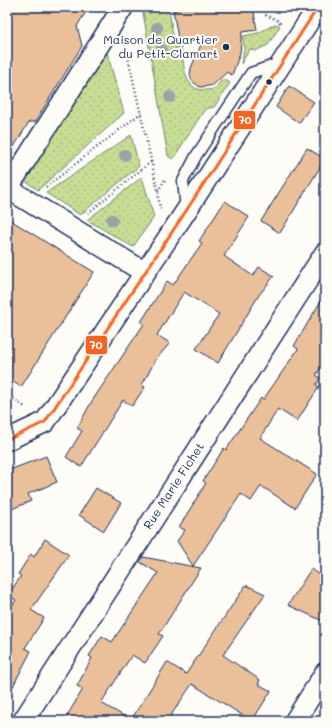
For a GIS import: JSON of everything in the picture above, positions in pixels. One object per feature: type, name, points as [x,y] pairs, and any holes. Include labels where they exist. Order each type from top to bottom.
[{"type":"street","points":[[7,440],[45,422],[186,211],[284,62],[318,7]]},
{"type":"street","points":[[120,11],[7,188],[144,272]]},
{"type":"street","name":"Rue Marie Fichet","points":[[23,721],[325,253]]},
{"type":"street","points":[[295,721],[325,673]]},
{"type":"path","points":[[120,11],[158,191],[160,213]]},
{"type":"path","points":[[29,201],[141,113]]},
{"type":"path","points":[[70,227],[152,161]]},
{"type":"green space","points":[[142,7],[175,7],[176,9],[169,10],[175,48],[181,47],[184,67],[191,85],[202,90],[211,90],[224,79],[230,83],[214,107],[205,109],[173,159],[168,156]]},
{"type":"green space","points":[[275,24],[280,26],[268,45],[255,51],[250,49],[241,64],[244,49],[243,36],[258,33]]},
{"type":"green space","points":[[107,52],[124,113],[38,190],[25,181]]},
{"type":"green space","points":[[131,135],[139,166],[80,215],[46,193]]},
{"type":"green space","points":[[142,177],[154,217],[133,247],[87,220]]},
{"type":"building","points":[[7,7],[89,7],[77,26],[82,46],[35,122],[29,122],[7,158]]},
{"type":"building","name":"Maison de Quartier du Petit-Clamart","points":[[176,7],[253,7],[257,30],[242,32],[240,53],[232,75],[227,72],[213,85],[208,86],[200,87],[192,81],[190,75],[191,68],[203,40],[179,44],[173,10],[177,10]]},
{"type":"building","points":[[289,86],[314,102],[299,123],[276,107]]},
{"type":"building","points":[[307,148],[325,159],[280,233],[261,221]]},
{"type":"building","points":[[225,201],[249,217],[224,256],[253,276],[259,267],[274,276],[259,295],[218,363],[196,349],[219,314],[184,292],[157,335],[170,343],[156,359],[142,385],[145,387],[132,406],[123,400],[81,467],[66,457],[82,431],[77,428],[92,401],[144,324],[141,322],[167,281],[173,285],[202,243],[199,241]]},
{"type":"building","points":[[7,218],[94,272],[21,387],[7,378]]},
{"type":"building","points":[[325,294],[325,361],[316,375],[320,378],[316,385],[319,387],[297,421],[278,409],[260,438],[317,474],[295,508],[261,486],[251,501],[241,494],[193,566],[177,541],[185,530],[179,527],[206,483],[203,481],[224,448],[226,450],[261,398],[263,400],[298,349],[294,346]]},
{"type":"building","points":[[46,456],[57,482],[28,494],[31,501],[7,511],[7,471]]},
{"type":"building","points":[[96,488],[121,503],[104,531],[79,515]]},
{"type":"building","points":[[45,539],[69,555],[31,610],[44,618],[25,648],[31,651],[7,698],[7,613],[16,600],[8,595],[21,576],[18,574],[31,554],[34,557]]},
{"type":"building","points":[[143,557],[201,568],[159,634],[163,636],[145,663],[132,655],[101,703],[131,720],[167,662],[186,674],[246,585],[265,594],[223,655],[260,680],[258,684],[271,691],[252,721],[192,684],[167,721],[64,721],[83,689],[77,686],[92,658],[89,656],[102,636],[112,642],[158,573],[140,562]]},
{"type":"building","points":[[311,569],[325,578],[325,622],[288,605]]},
{"type":"transit line","name":"70","points":[[7,440],[45,422],[186,211],[318,7]]},
{"type":"place","name":"Maison de Quartier du Petit-Clamart","points":[[226,47]]}]
